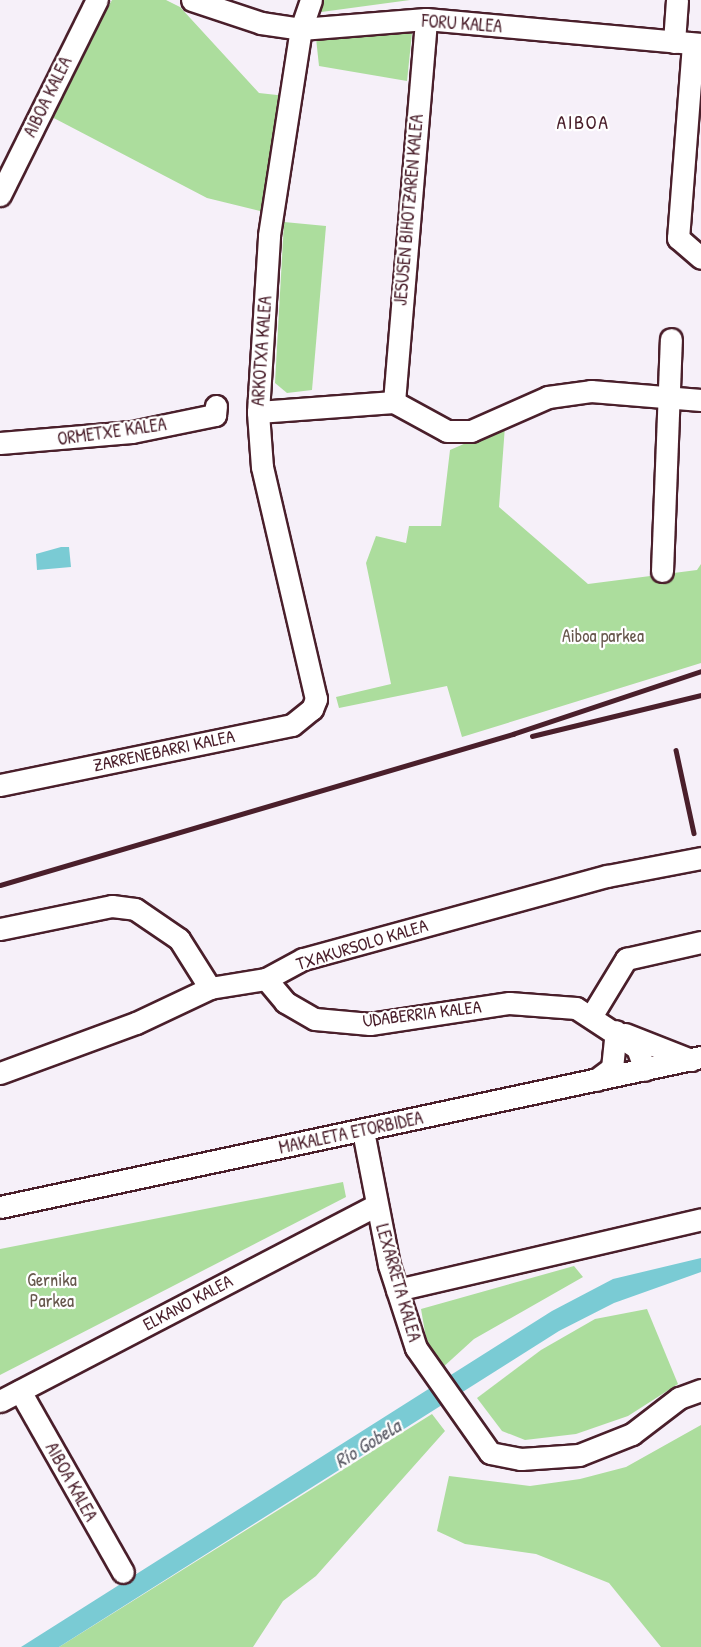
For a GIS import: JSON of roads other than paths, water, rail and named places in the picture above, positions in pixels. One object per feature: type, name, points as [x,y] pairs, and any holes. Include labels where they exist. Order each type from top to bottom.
[{"type":"street","name":"AIBOA KALEA","points":[[0,195],[97,0]]},
{"type":"street","name":"FORU KALEA","points":[[192,0],[261,23],[301,29],[426,19],[689,43]]},
{"type":"street","name":"ARKOTXA KALEA","points":[[311,0],[301,29],[269,235],[258,412],[262,467],[316,699]]},
{"type":"street","points":[[676,0],[689,43],[678,238],[701,258]]},
{"type":"street","name":"JESUSEN BIHOTZAREN KALEA","points":[[394,402],[426,19]]},
{"type":"street","points":[[663,571],[666,398],[671,339]]},
{"type":"street","points":[[258,412],[394,402],[447,431],[471,430],[548,397],[591,391],[701,400]]},
{"type":"street","name":"ORMETXE KALEA","points":[[0,443],[132,432],[215,415],[216,406]]},
{"type":"street","name":"ZARRENEBARRI KALEA","points":[[0,785],[292,725],[306,717],[316,699]]},
{"type":"street","name":"TXAKURSOLO KALEA","points":[[0,1073],[136,1023],[210,988],[266,979],[314,956],[607,876],[701,858]]},
{"type":"street","points":[[0,928],[112,906],[135,909],[179,939],[210,988]]},
{"type":"street","points":[[592,1015],[626,959],[701,942]]},
{"type":"street","name":"UDABERRIA KALEA","points":[[266,979],[285,1002],[315,1019],[370,1024],[509,1003],[576,1008],[592,1015],[637,1048],[645,1070]]},
{"type":"street","points":[[596,1080],[612,1068],[616,1031],[696,1059]]},
{"type":"street","name":"MAKALETA ETORBIDEA","points":[[0,1207],[696,1059]]},
{"type":"street","name":"LEXARRETA KALEA","points":[[363,1131],[376,1205],[397,1290],[426,1366],[463,1422],[490,1454],[521,1459],[579,1455],[632,1434],[679,1398],[701,1390]]},
{"type":"street","name":"ELKANO KALEA","points":[[0,1401],[376,1205]]},
{"type":"street","points":[[397,1290],[701,1219]]},
{"type":"street","name":"AIBOA KALEA","points":[[20,1391],[123,1572]]},
{"type":"water","points":[[69,547],[71,567],[37,570],[36,554]]},
{"type":"water","name":"Río Gobela","points":[[701,1258],[701,1272],[614,1303],[559,1331],[59,1647],[21,1647],[552,1311],[613,1279]]},
{"type":"railway","points":[[0,885],[513,734],[701,671]]},
{"type":"railway","points":[[532,736],[701,695]]},
{"type":"railway","points":[[676,750],[694,833]]},
{"type":"district","name":"AIBOA","points":[[583,121]]},
{"type":"park label","name":"Aiboa parkea","points":[[603,636]]},
{"type":"park label","name":"Gernika Parkea","points":[[52,1291]]}]
